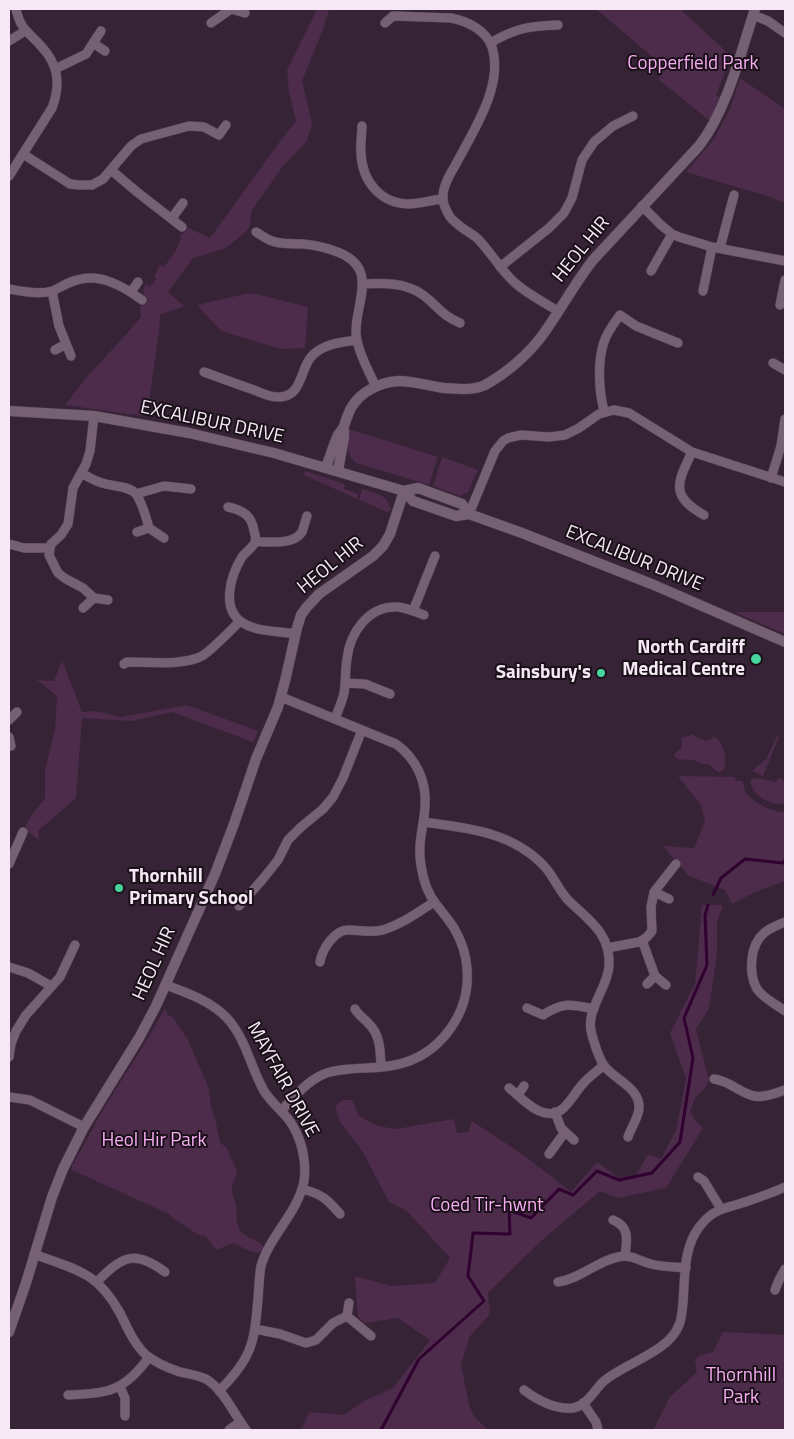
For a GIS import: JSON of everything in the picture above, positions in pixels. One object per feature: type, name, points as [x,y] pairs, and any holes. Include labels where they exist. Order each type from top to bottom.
[{"type":"street","points":[[9,176],[52,108],[58,82],[50,58],[41,46],[25,31],[18,19],[16,9]]},
{"type":"street","points":[[211,23],[231,9],[246,13]]},
{"type":"street","points":[[754,12],[785,33]]},
{"type":"street","name":"HEOL HIR","points":[[338,471],[347,416],[363,394],[376,387],[400,381],[462,389],[484,386],[502,374],[543,335],[577,280],[593,260],[709,133],[724,101],[754,12]]},
{"type":"street","points":[[386,23],[393,16],[451,18],[474,26],[486,36],[490,43],[495,66],[490,93],[483,112],[444,189],[444,206],[451,218],[475,237],[514,282],[558,311]]},
{"type":"street","points":[[490,43],[516,30],[536,26],[558,25]]},
{"type":"street","points":[[9,41],[25,31]]},
{"type":"street","points":[[55,69],[86,54],[101,31]]},
{"type":"street","points":[[93,43],[105,51]]},
{"type":"street","points":[[500,266],[549,228],[564,213],[572,198],[582,160],[594,142],[613,126],[633,116]]},
{"type":"street","points":[[23,154],[70,184],[92,185],[103,179],[131,146],[141,139],[189,126],[204,127],[219,135],[226,125]]},
{"type":"street","points":[[362,126],[361,153],[364,171],[378,194],[392,201],[407,204],[443,199]]},
{"type":"street","points":[[111,170],[182,227]]},
{"type":"street","points":[[703,291],[734,195]]},
{"type":"street","points":[[172,218],[183,203]]},
{"type":"street","points":[[642,206],[672,234],[716,247],[785,261]]},
{"type":"street","points":[[256,232],[273,241],[314,245],[337,252],[346,256],[358,267],[361,272],[362,284],[356,327],[357,340],[376,387]]},
{"type":"street","points":[[651,271],[672,234]]},
{"type":"street","points":[[9,289],[41,293],[52,291],[78,279],[87,278],[112,282],[124,287],[142,300]]},
{"type":"street","points":[[780,305],[785,280]]},
{"type":"street","points":[[131,292],[138,282]]},
{"type":"street","points":[[362,284],[390,283],[407,287],[422,294],[444,314],[460,322]]},
{"type":"street","points":[[52,291],[59,326],[71,356]]},
{"type":"street","points":[[604,412],[599,382],[603,343],[620,315],[636,326],[678,343]]},
{"type":"street","points":[[204,372],[273,397],[286,396],[297,388],[307,364],[318,351],[333,344],[357,340]]},
{"type":"street","points":[[55,350],[66,344]]},
{"type":"street","points":[[773,363],[785,370]]},
{"type":"street","points":[[469,514],[495,451],[503,441],[521,435],[549,437],[565,435],[604,412],[614,410],[629,413],[692,452],[785,482]]},
{"type":"street","name":"EXCALIBUR DRIVE","points":[[9,411],[94,416],[189,433],[326,467],[404,491],[413,501],[456,516],[469,514],[631,576],[785,644]]},
{"type":"street","points":[[94,416],[90,451],[86,464],[72,488],[68,524],[51,544],[49,555],[58,573],[83,588],[94,598],[108,600]]},
{"type":"street","points":[[771,478],[781,446],[785,419]]},
{"type":"street","name":"HEOL HIR","points":[[326,467],[338,435],[344,427]]},
{"type":"street","points":[[692,452],[681,477],[680,491],[687,503],[704,515]]},
{"type":"street","points":[[81,473],[99,482],[128,488],[136,494],[149,528],[164,538]]},
{"type":"street","points":[[136,494],[164,486],[191,489]]},
{"type":"street","name":"HEOL HIR","points":[[9,1332],[57,1183],[84,1127],[148,1023],[215,874],[256,759],[281,697],[301,615],[312,601],[373,556],[383,546],[390,534],[404,491]]},
{"type":"street","points":[[228,507],[236,508],[250,517],[255,542]]},
{"type":"street","points":[[295,634],[252,627],[240,621],[232,610],[230,590],[243,555],[255,542],[287,541],[293,539],[302,531],[307,516]]},
{"type":"street","points":[[137,532],[149,528]]},
{"type":"street","points":[[9,544],[24,548],[50,548]]},
{"type":"street","points":[[413,611],[435,556]]},
{"type":"street","points":[[83,608],[94,598]]},
{"type":"street","points":[[335,719],[344,694],[346,660],[349,646],[364,620],[376,611],[389,607],[405,608],[424,615]]},
{"type":"street","points":[[124,664],[127,662],[174,662],[196,658],[209,650],[240,621]]},
{"type":"street","points":[[345,683],[366,684],[390,694]]},
{"type":"street","points":[[281,697],[396,744],[410,755],[420,776],[425,797],[419,845],[421,867],[426,886],[434,902],[454,928],[463,948],[467,968],[462,1006],[450,1031],[432,1049],[414,1059],[395,1065],[336,1072],[322,1076],[311,1082],[281,1110]]},
{"type":"street","points":[[9,720],[17,712]]},
{"type":"street","points":[[239,906],[278,860],[288,840],[301,826],[323,810],[333,797],[343,778],[362,730]]},
{"type":"street","points":[[423,822],[453,826],[500,837],[531,853],[547,868],[568,899],[594,924],[602,936],[607,948],[610,967],[594,1009],[591,1032],[604,1065],[636,1094],[639,1102],[639,1111],[628,1137]]},
{"type":"street","points":[[9,864],[13,845],[23,832]]},
{"type":"street","points":[[607,948],[642,940],[652,931],[651,907],[654,892],[676,864]]},
{"type":"street","points":[[654,892],[669,899]]},
{"type":"street","points":[[320,962],[328,943],[340,932],[349,930],[373,932],[382,930],[404,921],[434,902]]},
{"type":"street","points":[[785,922],[771,928],[759,938],[753,953],[752,965],[753,976],[758,989],[768,1000],[785,1011]]},
{"type":"street","points":[[642,940],[656,976],[666,985]]},
{"type":"street","points":[[9,1057],[14,1037],[26,1015],[60,977],[75,945]]},
{"type":"street","points":[[9,967],[28,972],[51,986]]},
{"type":"street","points":[[647,984],[656,976]]},
{"type":"street","name":"MAYFAIR DRIVE","points":[[166,985],[204,1000],[227,1018],[240,1036],[264,1090],[293,1126],[300,1142],[304,1167],[302,1189],[293,1209],[267,1251],[260,1274],[252,1345],[235,1374],[219,1391]]},
{"type":"street","points":[[527,1008],[543,1018],[554,1008],[564,1004],[594,1009]]},
{"type":"street","points":[[355,1009],[375,1030],[378,1036],[381,1067]]},
{"type":"street","points":[[508,1088],[534,1108],[551,1114],[560,1111],[569,1104],[582,1085],[604,1065]]},
{"type":"street","points":[[714,1079],[729,1083],[752,1096],[764,1096],[785,1090]]},
{"type":"street","points":[[518,1095],[524,1086]]},
{"type":"street","points":[[9,1097],[30,1100],[84,1127]]},
{"type":"street","points":[[555,1112],[561,1128],[574,1140]]},
{"type":"street","points":[[549,1154],[565,1132]]},
{"type":"street","points":[[698,1177],[704,1181],[721,1209]]},
{"type":"street","points":[[524,1390],[530,1396],[556,1407],[574,1407],[584,1403],[606,1379],[666,1343],[672,1338],[681,1319],[688,1251],[693,1237],[705,1220],[721,1209],[785,1187]]},
{"type":"street","points":[[302,1189],[326,1198],[340,1214]]},
{"type":"street","points":[[613,1220],[620,1223],[626,1232],[625,1256]]},
{"type":"street","points":[[34,1254],[85,1273],[98,1282],[114,1302],[139,1348],[163,1366],[208,1380],[219,1391],[246,1430]]},
{"type":"street","points":[[558,1282],[580,1275],[611,1259],[625,1256],[632,1256],[657,1266],[686,1268]]},
{"type":"street","points":[[98,1282],[118,1264],[124,1260],[134,1258],[142,1258],[165,1272]]},
{"type":"street","points":[[775,1290],[785,1269]]},
{"type":"street","points":[[347,1316],[349,1303]]},
{"type":"street","points":[[255,1329],[280,1334],[306,1343],[316,1340],[333,1323],[347,1316]]},
{"type":"street","points":[[347,1316],[371,1336]]},
{"type":"street","points":[[68,1395],[100,1393],[120,1387],[134,1377],[149,1357]]},
{"type":"street","points":[[120,1387],[125,1398],[125,1416]]},
{"type":"street","points":[[584,1403],[596,1422],[598,1430]]},
{"type":"street","points":[[229,1430],[240,1422]]},
{"type":"green space","points":[[315,9],[329,9],[324,27],[302,81],[312,123],[307,141],[283,166],[252,210],[249,229],[223,249],[193,258],[168,292],[184,306],[160,315],[148,408],[142,416],[65,405],[85,379],[141,317],[140,308],[147,299],[144,288],[146,284],[150,287],[157,278],[154,276],[160,265],[164,267],[173,255],[181,234],[185,232],[187,227],[210,238],[296,121],[289,92],[287,70],[316,11]]},
{"type":"green space","name":"Copperfield Park","points":[[596,9],[680,9],[731,54],[716,96],[720,97],[710,121],[658,79],[662,74],[661,67],[656,60]]},
{"type":"green space","points":[[740,78],[785,109],[785,203],[686,172],[714,139],[730,109]]},
{"type":"green space","points":[[245,294],[256,294],[308,307],[305,348],[281,349],[221,331],[197,305]]},
{"type":"green space","points":[[349,429],[438,457],[429,485],[356,463],[351,458],[348,450],[346,450],[346,438]]},
{"type":"green space","points":[[442,457],[478,470],[468,492],[460,496],[433,486]]},
{"type":"green space","points":[[305,471],[345,484],[344,489],[358,494],[357,499],[304,475]]},
{"type":"green space","points":[[362,489],[376,493],[384,498],[390,505],[391,510],[387,512],[359,500]]},
{"type":"green space","points":[[734,612],[785,612],[785,634]]},
{"type":"green space","points":[[62,660],[82,712],[95,711],[121,717],[187,705],[258,731],[253,742],[172,712],[132,721],[82,718],[76,798],[38,831],[39,840],[24,829],[33,813],[45,799],[45,771],[55,729],[57,696],[37,680],[54,681]]},
{"type":"green space","points":[[694,734],[695,737],[706,741],[715,737],[719,741],[723,747],[726,760],[723,770],[720,772],[709,764],[675,757],[674,754],[682,748],[681,738]]},
{"type":"green space","points":[[777,736],[779,737],[763,776],[752,771],[766,759]]},
{"type":"green space","points":[[678,776],[734,777],[737,781],[742,781],[746,792],[758,803],[775,811],[785,812],[785,881],[753,893],[732,904],[725,890],[689,876],[663,846],[694,848],[705,822],[701,805]]},
{"type":"green space","points":[[779,777],[785,781],[785,804],[767,801],[758,795],[751,786],[750,780],[757,778],[776,782]]},
{"type":"green space","name":"Coed Tir-hwnt","points":[[702,905],[723,905],[717,922],[717,953],[710,1001],[708,1010],[696,1029],[709,1080],[696,1097],[690,1111],[694,1119],[703,1128],[666,1188],[618,1198],[600,1191],[541,1241],[488,1293],[490,1314],[470,1336],[461,1364],[469,1405],[474,1416],[488,1430],[301,1430],[309,1412],[344,1415],[364,1401],[393,1388],[430,1340],[398,1318],[365,1323],[358,1317],[355,1276],[391,1286],[435,1283],[450,1258],[407,1211],[389,1202],[363,1152],[340,1122],[335,1107],[342,1100],[352,1100],[359,1116],[378,1126],[396,1129],[454,1119],[457,1133],[468,1132],[472,1121],[525,1156],[571,1192],[597,1162],[619,1178],[636,1175],[648,1154],[661,1159],[676,1130],[686,1079],[670,1033],[695,984]]},
{"type":"green space","name":"Heol Hir Park","points":[[165,1008],[168,1015],[173,1017],[188,1040],[209,1089],[211,1108],[220,1143],[226,1147],[237,1171],[232,1190],[239,1229],[264,1247],[262,1252],[251,1252],[233,1243],[216,1249],[205,1236],[195,1233],[171,1215],[72,1170],[72,1166],[103,1111]]},
{"type":"green space","name":"Thornhill Park","points":[[723,1332],[785,1335],[785,1430],[653,1430],[670,1397],[697,1372],[695,1361],[698,1356],[713,1352]]},
{"type":"waterway","points":[[713,895],[721,878],[745,859],[783,863],[785,860]]},
{"type":"waterway","points":[[381,1430],[419,1359],[484,1301],[468,1276],[473,1233],[510,1234],[509,1210],[531,1218],[559,1189],[573,1195],[597,1171],[619,1180],[652,1173],[680,1142],[693,1058],[684,1018],[707,965],[705,915],[708,905]]},
{"type":"place","name":"North Cardiff Medical Centre","points":[[756,659]]},
{"type":"place","name":"Sainsbury's","points":[[601,673]]},
{"type":"place","name":"Thornhill Primary School","points":[[119,888]]}]
